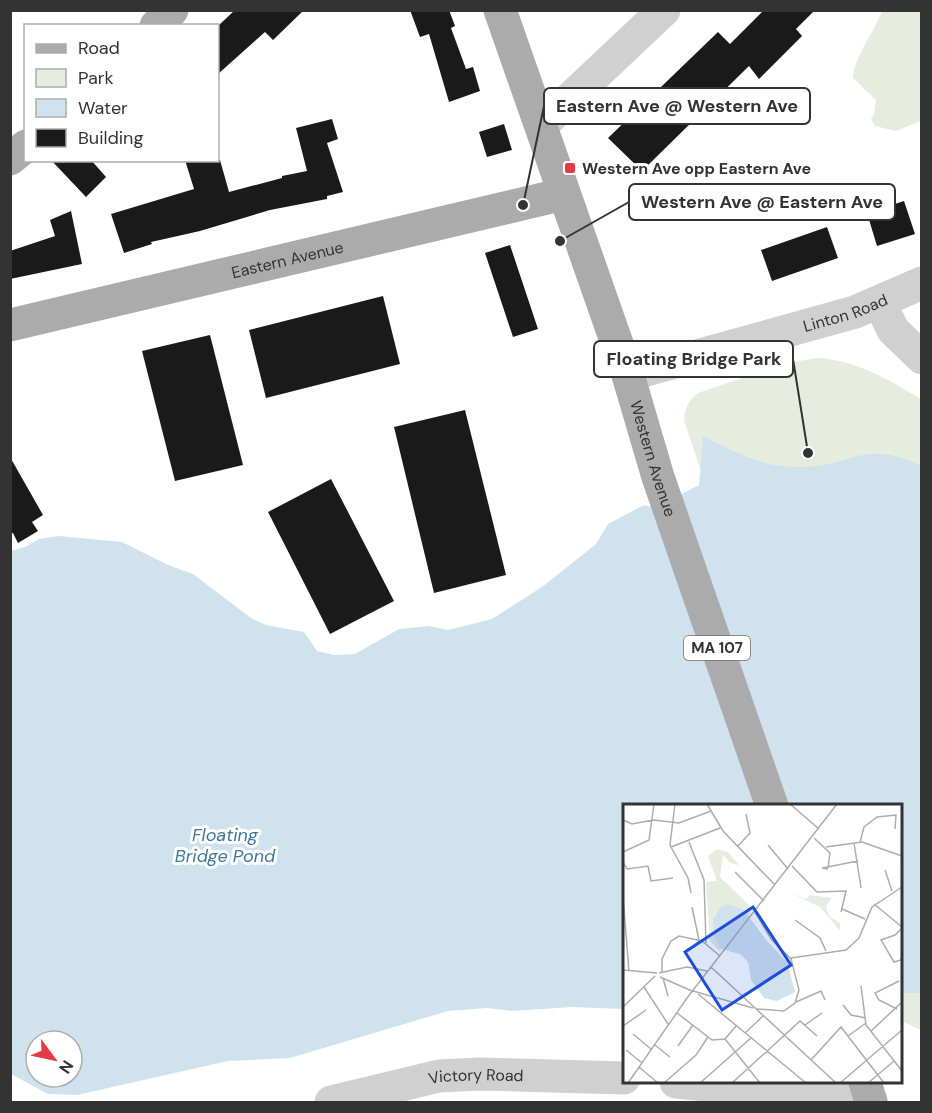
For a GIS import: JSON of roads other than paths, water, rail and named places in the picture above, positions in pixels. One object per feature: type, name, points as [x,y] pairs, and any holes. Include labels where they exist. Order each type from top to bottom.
[{"type":"main road","points":[[158,24],[172,10]]},
{"type":"main road","name":"Western Avenue","points":[[500,10],[628,375],[663,490],[771,804]]},
{"type":"main road","points":[[10,159],[24,148]]},
{"type":"main road","name":"Eastern Avenue","points":[[10,325],[564,194]]},
{"type":"street","points":[[541,126],[664,10]]},
{"type":"street","name":"Linton Road","points":[[628,375],[855,312],[880,303],[921,283]]},
{"type":"street","points":[[880,303],[894,330],[921,358]]},
{"type":"street","name":"Victory Road","points":[[330,1102],[439,1076],[480,1074],[623,1078]]},
{"type":"street","points":[[691,1083],[869,1095]]},
{"type":"water","name":"Floating Bridge Pond","points":[[703,436],[750,458],[787,467],[818,466],[871,454],[885,454],[921,466],[921,993],[902,993],[902,804],[623,804],[623,1009],[572,1007],[512,1011],[487,1008],[448,1011],[290,1058],[228,1061],[77,1095],[48,1094],[39,1089],[84,1089],[84,1029],[24,1029],[24,1081],[11,1074],[10,551],[25,547],[39,539],[59,536],[122,542],[168,565],[193,574],[251,618],[266,625],[304,632],[317,651],[334,655],[355,654],[399,629],[429,626],[448,630],[492,619],[542,587],[596,544],[608,524],[644,505],[655,508],[699,485]]},
{"type":"place","name":"Western Ave opp Eastern Ave","points":[[570,168]]},
{"type":"place","name":"Eastern Ave @ Western Ave","points":[[523,205]]},
{"type":"place","name":"Western Ave @ Eastern Ave","points":[[560,241]]},
{"type":"place","name":"Floating Bridge Park","points":[[808,453]]}]
